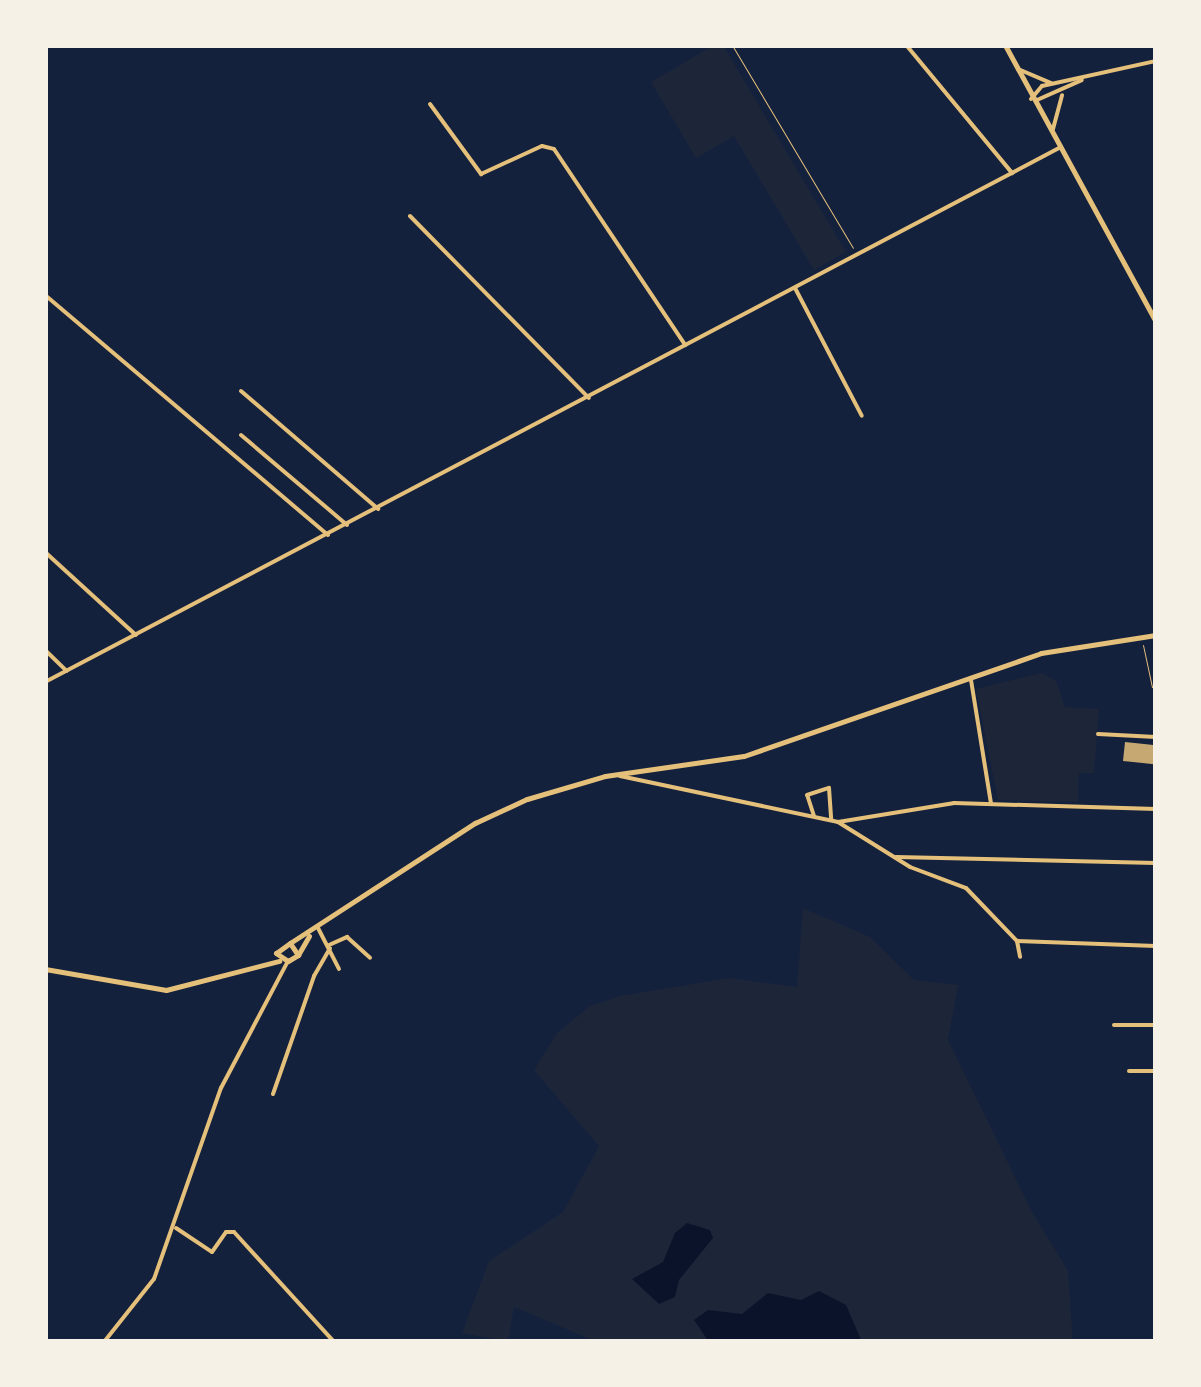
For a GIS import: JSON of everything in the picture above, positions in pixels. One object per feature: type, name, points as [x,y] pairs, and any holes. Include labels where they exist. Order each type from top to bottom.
[{"type":"main road","points":[[1005,45],[1156,322]]},
{"type":"main road","points":[[270,960],[290,943],[310,934],[485,818],[616,774],[744,756],[1041,654],[1156,635]]},
{"type":"main road","points":[[45,969],[166,990],[205,984],[270,960],[288,961],[298,955],[310,934]]},
{"type":"main road","points":[[290,943],[298,955]]},
{"type":"main road","points":[[276,953],[279,961]]},
{"type":"street","points":[[907,46],[1012,174]]},
{"type":"street","points":[[1032,99],[1040,88],[1156,61]]},
{"type":"street","points":[[1016,68],[1056,84]]},
{"type":"street","points":[[1032,99],[1064,92],[1086,78]]},
{"type":"street","points":[[1054,139],[1064,92]]},
{"type":"street","points":[[430,104],[481,174],[542,146],[554,149],[685,345]]},
{"type":"street","points":[[45,682],[1059,148]]},
{"type":"street","points":[[410,216],[589,398]]},
{"type":"street","points":[[795,288],[862,416]]},
{"type":"street","points":[[45,295],[328,535]]},
{"type":"street","points":[[240,392],[378,509]]},
{"type":"street","points":[[242,435],[347,525]]},
{"type":"street","points":[[45,552],[136,635]]},
{"type":"street","points":[[45,650],[67,671]]},
{"type":"street","points":[[971,678],[991,803]]},
{"type":"street","points":[[1154,692],[1156,711]]},
{"type":"street","points":[[1098,734],[1156,737]]},
{"type":"street","points":[[616,774],[835,821],[896,857],[969,890],[1018,941],[1020,957]]},
{"type":"street","points":[[814,816],[808,795],[829,788],[835,821]]},
{"type":"street","points":[[835,821],[991,803],[1156,809]]},
{"type":"street","points":[[896,857],[1156,863]]},
{"type":"street","points":[[318,928],[339,969]]},
{"type":"street","points":[[273,1094],[330,947],[347,937],[370,958]]},
{"type":"street","points":[[1018,941],[1156,946]]},
{"type":"street","points":[[104,1342],[145,1295],[176,1228],[223,1083],[288,961]]},
{"type":"street","points":[[1114,1025],[1156,1025]]},
{"type":"street","points":[[1129,1071],[1156,1071]]},
{"type":"street","points":[[176,1228],[212,1252],[227,1230],[234,1232],[334,1342]]},
{"type":"path","points":[[732,45],[857,255]]},
{"type":"path","points":[[1141,636],[1154,692]]},
{"type":"shaded area","points":[[714,45],[723,45],[846,252],[814,270],[734,136],[696,158],[651,82]]},
{"type":"shaded area","points":[[1042,673],[1056,681],[1065,707],[1099,709],[1094,773],[1079,773],[1078,802],[998,800],[976,689]]},
{"type":"shaded area","points":[[803,908],[870,937],[914,980],[958,985],[948,1040],[1032,1212],[1068,1271],[1073,1342],[597,1342],[514,1307],[508,1341],[462,1333],[489,1261],[563,1212],[599,1146],[534,1070],[557,1033],[590,1006],[620,996],[729,978],[797,987]]},
{"type":"shaded area","points":[[687,1223],[710,1230],[713,1238],[679,1280],[675,1297],[659,1304],[632,1279],[663,1262],[675,1233]]},
{"type":"shaded area","points":[[819,1291],[846,1305],[862,1342],[709,1342],[694,1320],[708,1310],[742,1314],[768,1293],[801,1300]]},
{"type":"building","points":[[1125,742],[1156,745],[1154,764],[1123,761]]}]
